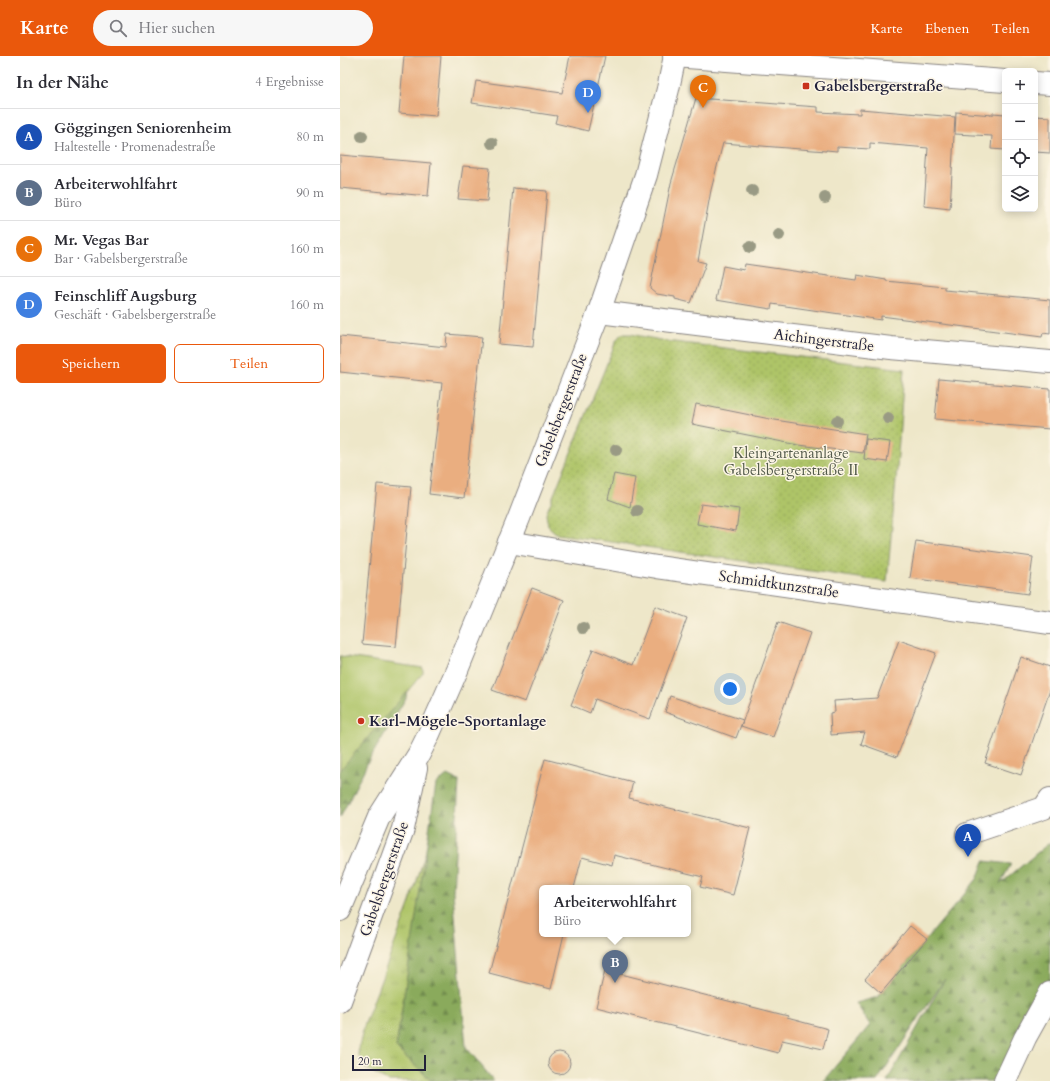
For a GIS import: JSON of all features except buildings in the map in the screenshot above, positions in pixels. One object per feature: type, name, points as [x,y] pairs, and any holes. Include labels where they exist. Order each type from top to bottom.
[{"type":"street","points":[[674,56],[1002,81]]},
{"type":"street","name":"Gabelsbergerstraße","points":[[340,910],[379,818],[419,754],[460,663],[510,542],[599,312],[646,175],[668,89],[674,56]]},
{"type":"street","points":[[1038,83],[1050,84]]},
{"type":"street","name":"Aichingerstraße","points":[[599,312],[891,348],[1050,362]]},
{"type":"street","name":"Schmidtkunzstraße","points":[[510,542],[657,567],[1050,623]]},
{"type":"street","name":"Gabelsbergerstraße","points":[[340,1001],[403,829],[419,754]]},
{"type":"street","points":[[967,834],[1044,808],[1050,799]]},
{"type":"street","points":[[1005,1081],[1025,1038],[1050,993]]},
{"type":"green space","name":"Kleingartenanlage Gabelsbergerstraße II","points":[[621,334],[631,334],[665,341],[904,369],[887,582],[557,534],[548,526],[546,514],[616,341]]},
{"type":"green space","name":"Karl-Mögele-Sportanlage","points":[[340,656],[423,668],[423,673],[340,770]]},
{"type":"green space","name":"Karl-Mögele-Sportanlage","points":[[340,658],[409,667],[406,698],[369,760],[340,818]]},
{"type":"green space","points":[[447,775],[459,781],[453,892],[466,1047],[494,1081],[432,1081],[396,1048],[436,784]]},
{"type":"green space","points":[[1050,842],[1050,993],[1000,1081],[887,1081],[945,979],[877,1081],[823,1081],[870,1025],[856,1003],[878,997],[977,879],[984,861],[1011,864],[1000,884]]},
{"type":"green space","points":[[428,845],[396,1048],[432,1081],[389,1081],[363,1067],[358,1053],[363,1029],[410,902]]},
{"type":"place","name":"Gabelsbergerstraße","points":[[806,86]]},
{"type":"place","name":"Mr. Vegas Bar","points":[[703,108]]},
{"type":"place","name":"Feinschliff Augsburg","points":[[588,113]]},
{"type":"place","name":"Karl-Mögele-Sportanlage","points":[[361,721]]},
{"type":"place","name":"Göggingen Seniorenheim","points":[[968,857]]},
{"type":"place","name":"Arbeiterwohlfahrt","points":[[615,983]]}]
